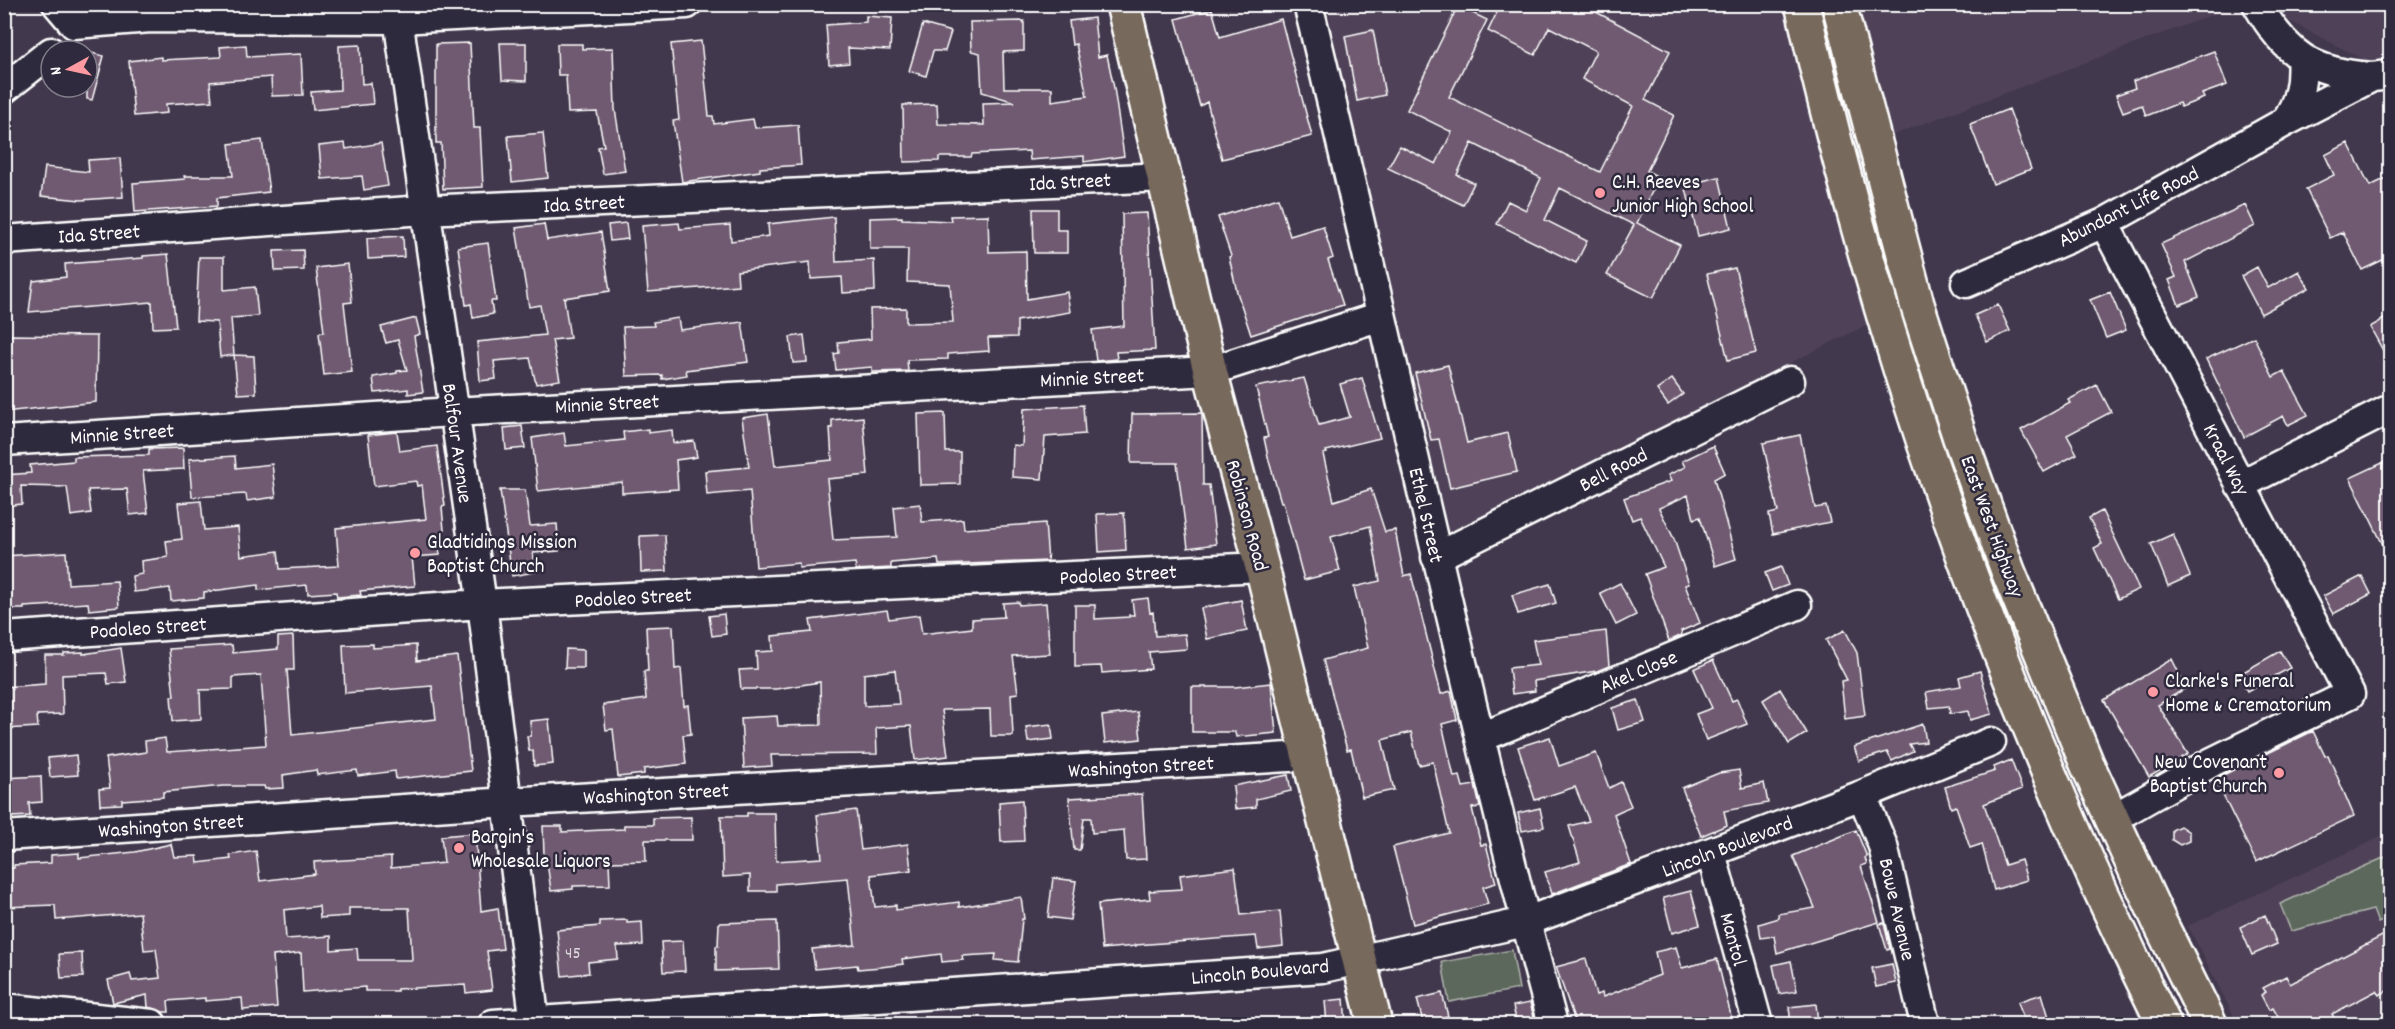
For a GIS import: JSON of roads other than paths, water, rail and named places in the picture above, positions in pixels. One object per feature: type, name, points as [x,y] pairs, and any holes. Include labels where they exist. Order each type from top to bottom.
[{"type":"main road","name":"Robinson Road","points":[[1123,4],[1210,371],[1262,567],[1375,1024]]},
{"type":"main road","name":"East West Highway","points":[[1802,4],[1845,178],[1884,316],[1929,460],[1974,588],[2119,933],[2164,1024]]},
{"type":"main road","name":"East West Highway","points":[[1839,4],[1917,304],[1957,427],[2008,571],[2087,764],[2210,1024]]},
{"type":"street","points":[[57,39],[66,14],[151,18],[687,4]]},
{"type":"street","name":"Ethel Street","points":[[1308,4],[1436,557],[1525,922],[1553,1024]]},
{"type":"street","points":[[2257,4],[2267,22],[2301,57],[2331,72],[2381,76]]},
{"type":"street","name":"Balfour Avenue","points":[[397,12],[482,604],[535,1022]]},
{"type":"street","points":[[2285,122],[2293,111],[2302,86],[2301,57]]},
{"type":"street","points":[[4,89],[39,62]]},
{"type":"street","name":"Abundant Life Road","points":[[1966,283],[2104,223],[2285,122],[2381,76]]},
{"type":"street","name":"Ida Street","points":[[4,240],[424,210],[1165,177]]},
{"type":"street","name":"Kraal Way","points":[[2104,223],[2350,694],[2212,762],[2112,819]]},
{"type":"street","name":"Minnie Street","points":[[4,441],[453,412],[1210,371],[1380,316]]},
{"type":"street","name":"Bell Road","points":[[1436,557],[1790,381]]},
{"type":"street","points":[[2240,484],[2391,409]]},
{"type":"street","name":"Podoleo Street","points":[[4,637],[482,604],[1262,567]]},
{"type":"street","name":"Akel Close","points":[[1480,738],[1797,605]]},
{"type":"street","name":"Lincoln Boulevard","points":[[493,1024],[1323,968],[1525,922],[1862,795],[1991,742]]},
{"type":"street","name":"Washington Street","points":[[4,836],[508,802],[1308,756]]},
{"type":"street","name":"Bowe Avenue","points":[[1862,795],[1883,846],[1925,1024]]},
{"type":"street","name":"Mantol","points":[[1711,853],[1758,1024]]},
{"type":"street","points":[[4,1008],[152,1024]]},
{"type":"place","name":"C.H. Reeves Junior High School","points":[[1600,193]]},
{"type":"place","name":"Gladtidings Mission Baptist Church","points":[[415,553]]},
{"type":"place","name":"Clarke's Funeral Home & Crematorium","points":[[2153,692]]},
{"type":"place","name":"New Covenant Baptist Church","points":[[2279,773]]},
{"type":"place","name":"Bargin's Wholesale Liquors","points":[[459,848]]}]
